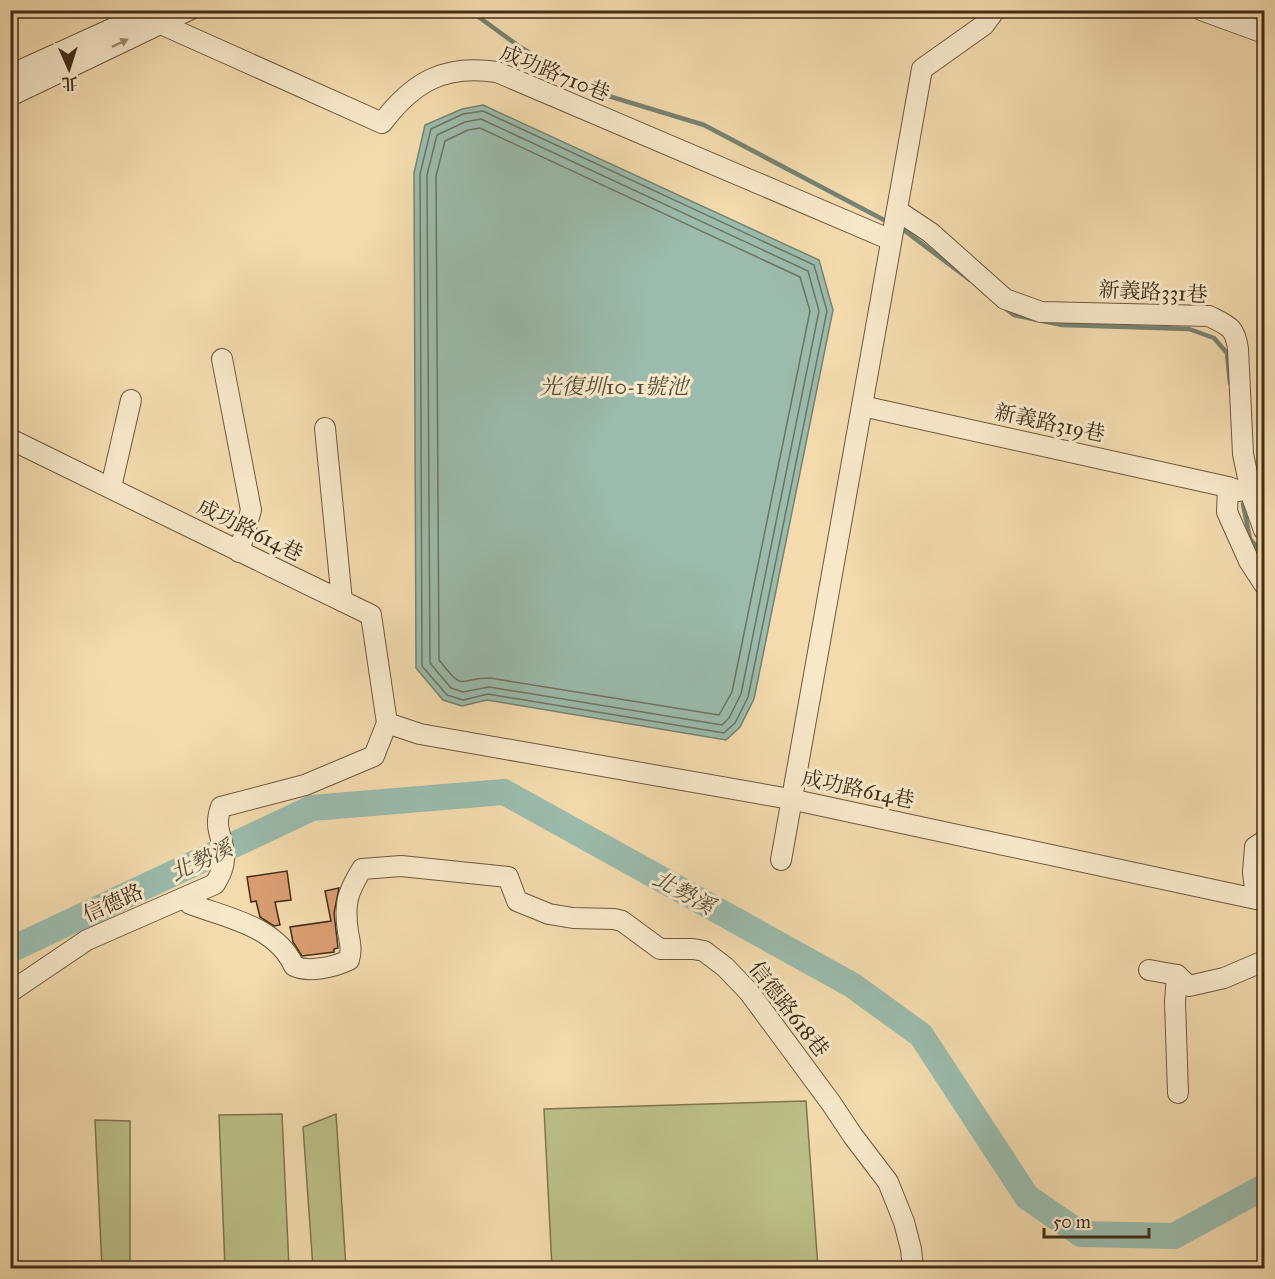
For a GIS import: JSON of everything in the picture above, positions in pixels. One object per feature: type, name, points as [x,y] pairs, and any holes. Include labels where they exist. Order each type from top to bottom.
[{"type":"street","points":[[10,75],[156,15],[189,10]]},
{"type":"street","points":[[781,860],[922,69],[984,25],[995,10]]},
{"type":"street","points":[[1201,10],[1264,33]]},
{"type":"street","points":[[10,96],[156,15]]},
{"type":"street","name":"成功路710巷","points":[[156,15],[382,123],[400,99],[438,75],[457,70],[497,72],[891,240]]},
{"type":"street","name":"新義路331巷","points":[[898,211],[931,233],[1005,299],[1041,312],[1209,316],[1226,324],[1236,334],[1243,454],[1252,497],[1264,530]]},
{"type":"street","points":[[222,359],[251,510],[239,552]]},
{"type":"street","points":[[111,488],[131,400]]},
{"type":"street","name":"新義路319巷","points":[[862,406],[1228,487],[1252,497]]},
{"type":"street","points":[[325,428],[342,601]]},
{"type":"street","name":"成功路614巷","points":[[10,439],[371,615],[387,723],[374,756],[305,785],[221,807],[216,820],[224,856]]},
{"type":"street","points":[[1228,487],[1227,512],[1249,561],[1264,584]]},
{"type":"street","name":"成功路614巷","points":[[387,723],[420,734],[790,800],[1256,899],[1253,872],[1255,848],[1264,841]]},
{"type":"street","name":"信德路","points":[[10,992],[87,940],[215,884],[223,868],[224,856]]},
{"type":"street","name":"信德路618巷","points":[[186,898],[190,903],[247,923],[277,941],[294,966],[301,969],[340,965],[349,960],[351,952],[346,913],[350,889],[362,869],[401,866],[508,877],[517,901],[529,907],[549,914],[573,918],[614,919],[627,925],[660,949],[704,951],[714,957],[749,992],[831,1103],[852,1137],[888,1182],[904,1222],[913,1269]]},
{"type":"street","points":[[1149,970],[1177,975],[1189,986],[1224,978],[1264,961]]},
{"type":"street","points":[[1177,975],[1175,1002],[1178,1093]]},
{"type":"green space","points":[[806,1101],[818,1268],[552,1268],[544,1109]]},
{"type":"green space","points":[[282,1114],[289,1268],[225,1268],[219,1115]]},
{"type":"green space","points":[[336,1114],[346,1268],[313,1268],[303,1127]]},
{"type":"green space","points":[[95,1120],[130,1121],[130,1268],[102,1268]]},
{"type":"water","name":"光復圳10-1號池","points":[[483,105],[819,260],[833,310],[754,699],[740,727],[726,740],[487,700],[462,706],[443,700],[416,668],[414,173],[425,125],[462,109]]},
{"type":"building","points":[[287,871],[291,900],[275,902],[280,925],[274,926],[260,917],[256,901],[251,902],[247,877]]},
{"type":"building","points":[[339,888],[334,913],[338,948],[334,949],[334,952],[302,956],[293,942],[290,927],[331,921],[325,891]]},
{"type":"waterway","points":[[469,10],[520,47],[592,91],[704,125],[884,220]]},
{"type":"waterway","points":[[905,231],[970,280]]},
{"type":"waterway","points":[[1005,308],[1014,315],[1062,325],[1189,329],[1214,338],[1227,353],[1230,383]]},
{"type":"waterway","points":[[1243,504],[1250,539],[1264,555]]},
{"type":"waterway","name":"北勢溪","points":[[10,950],[312,808],[504,792],[852,985],[921,1035],[1027,1197],[1081,1234],[1174,1236],[1264,1187]]}]
